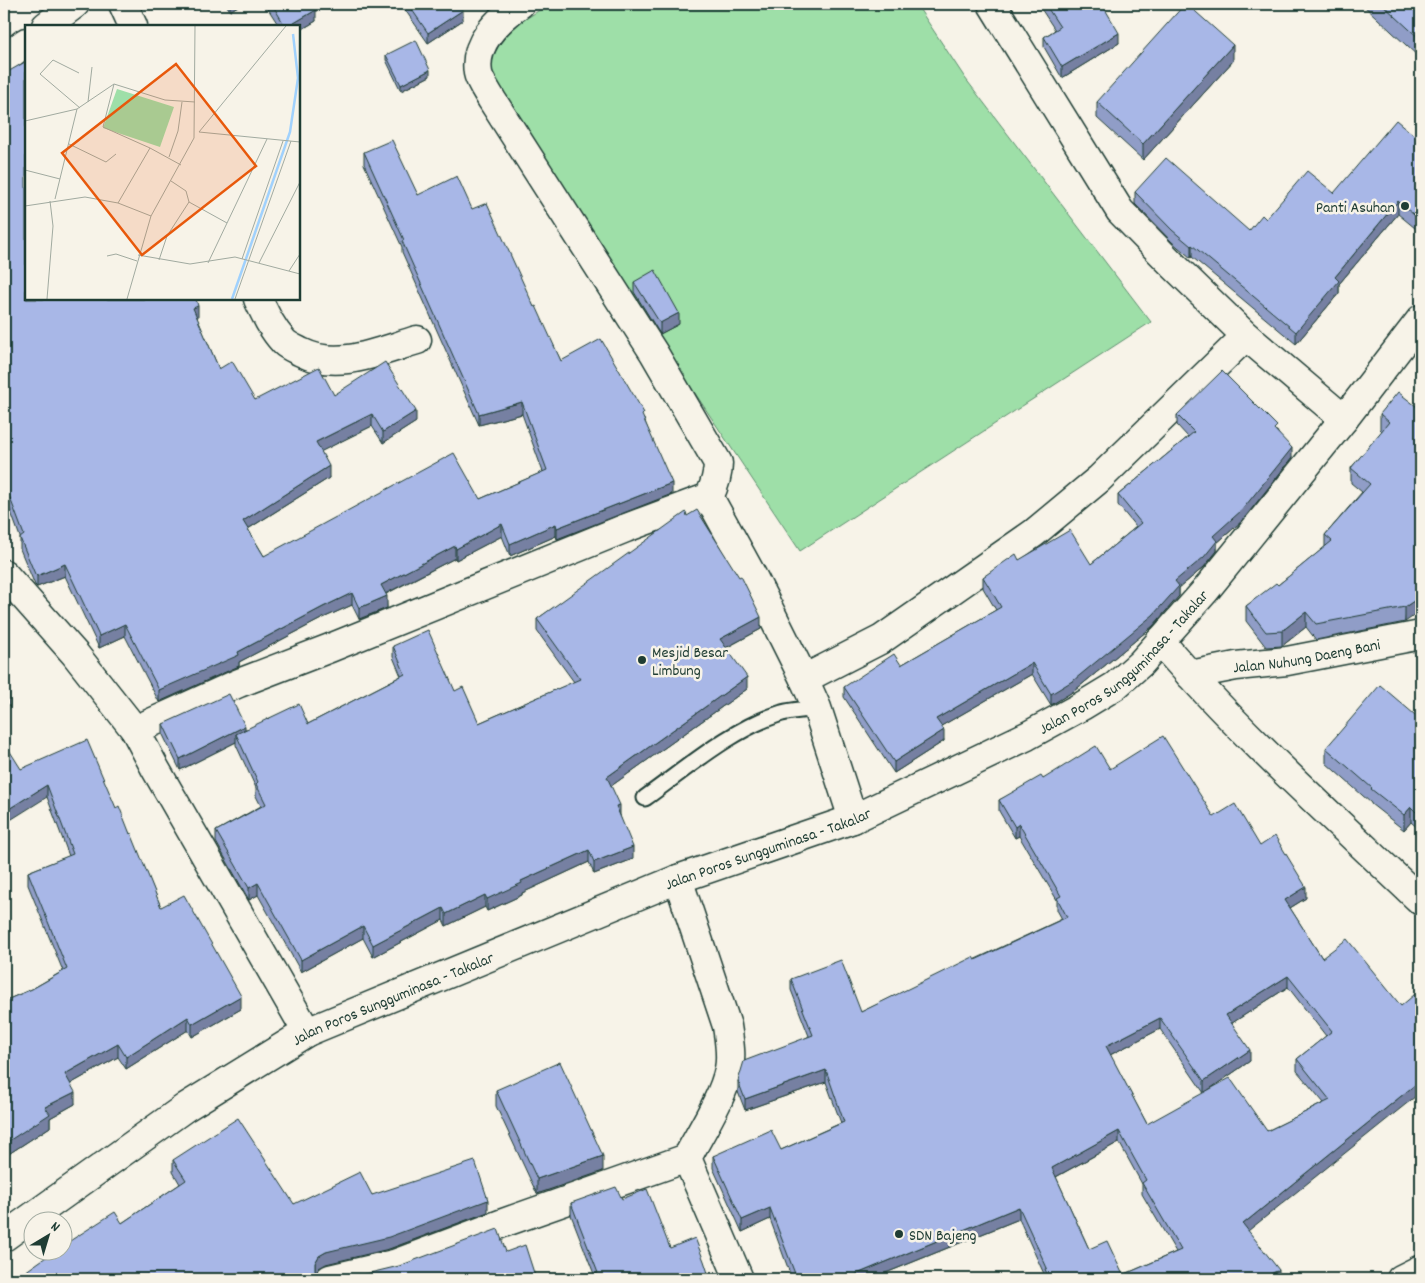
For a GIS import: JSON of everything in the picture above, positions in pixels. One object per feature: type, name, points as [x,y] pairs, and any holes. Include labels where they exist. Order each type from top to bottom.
[{"type":"main road","points":[[47,25],[75,4]]},
{"type":"main road","points":[[123,4],[133,25]]},
{"type":"main road","points":[[135,730],[239,683],[626,528],[709,497],[716,484],[718,463],[654,353],[492,100],[478,74],[479,52],[489,32],[502,17],[520,4]]},
{"type":"main road","points":[[992,4],[1120,211],[1246,336],[1344,419]]},
{"type":"main road","points":[[4,59],[25,43]]},
{"type":"main road","points":[[258,300],[270,325],[285,343],[307,355],[326,360],[349,360],[417,340]]},
{"type":"main road","name":"Jalan Poros Sungguminasa - Takalar","points":[[4,1237],[186,1107],[307,1032],[678,879],[853,819],[1027,736],[1115,686],[1141,664],[1205,591],[1344,419],[1421,319]]},
{"type":"main road","points":[[804,679],[882,638],[1034,533],[1098,479],[1246,336]]},
{"type":"main road","points":[[709,497],[754,579],[817,708],[853,819]]},
{"type":"main road","points":[[4,574],[75,654],[135,730],[307,1032]]},
{"type":"main road","name":"Jalan Nuhung Daeng Bani","points":[[1190,675],[1236,666],[1287,661],[1421,635]]},
{"type":"main road","points":[[1160,641],[1264,752],[1421,901]]},
{"type":"main road","points":[[330,1279],[394,1264],[687,1158],[721,1093],[729,1069],[731,1047],[727,1026],[678,879]]},
{"type":"main road","points":[[687,1158],[739,1279]]},
{"type":"main road","points":[[1401,1279],[1421,1269]]},
{"type":"lane","points":[[645,798],[734,735],[750,726],[784,713],[817,708]]},
{"type":"green space","points":[[549,4],[916,4],[965,78],[1151,322],[800,551],[468,56]]},
{"type":"building","points":[[272,4],[312,4],[316,10],[291,25],[284,25]]},
{"type":"building","points":[[408,4],[459,4],[463,10],[428,33]]},
{"type":"building","points":[[1045,4],[1102,4],[1119,33],[1062,67],[1044,37],[1060,27]]},
{"type":"building","points":[[1185,4],[1233,45],[1143,144],[1097,102]]},
{"type":"building","points":[[1382,4],[1421,4],[1421,40]]},
{"type":"building","points":[[416,40],[430,70],[401,85],[386,55]]},
{"type":"building","points":[[25,62],[25,300],[196,300],[198,306],[193,308],[219,369],[232,361],[255,400],[319,367],[334,395],[385,362],[416,411],[383,432],[372,414],[316,442],[329,466],[243,521],[264,556],[454,453],[480,499],[547,470],[522,402],[479,414],[364,152],[392,140],[418,195],[457,176],[472,209],[487,203],[534,307],[536,306],[561,361],[601,339],[644,413],[642,415],[672,483],[557,528],[556,524],[510,544],[502,524],[456,549],[455,546],[381,585],[387,596],[359,608],[352,593],[238,652],[239,655],[159,690],[125,624],[99,636],[65,564],[37,576],[35,574],[20,538],[24,535],[4,482],[4,129],[7,128],[4,121],[4,74]]},
{"type":"building","points":[[1396,120],[1421,141],[1421,221],[1398,201],[1335,277],[1339,281],[1296,332],[1172,230],[1135,192],[1166,158],[1249,231],[1262,215],[1266,219],[1307,171],[1334,193]]},
{"type":"building","points":[[655,270],[679,313],[660,323],[634,282]]},
{"type":"building","points":[[1222,371],[1277,426],[1274,429],[1292,448],[1242,510],[1213,536],[1217,541],[1204,557],[1175,581],[1179,586],[1153,615],[1074,680],[1051,694],[1032,663],[936,719],[944,730],[894,762],[844,687],[894,654],[901,665],[1001,607],[983,577],[1016,554],[1019,560],[1070,530],[1091,564],[1141,523],[1118,495],[1194,432],[1177,415]]},
{"type":"building","points":[[1398,392],[1421,410],[1421,596],[1405,607],[1316,624],[1306,612],[1282,631],[1266,632],[1246,606],[1276,583],[1278,585],[1332,541],[1325,535],[1370,484],[1351,468],[1389,422],[1380,414]]},
{"type":"building","points":[[697,510],[739,577],[741,576],[761,617],[720,639],[747,677],[607,777],[620,805],[616,806],[633,847],[594,862],[589,850],[521,881],[522,883],[487,899],[485,895],[446,914],[443,908],[373,945],[363,926],[301,960],[258,883],[249,888],[216,831],[266,804],[236,734],[299,704],[308,724],[405,674],[393,646],[428,630],[455,691],[463,687],[479,723],[580,679],[537,619],[686,512],[687,516]]},
{"type":"building","points":[[4,680],[9,693],[4,695]]},
{"type":"building","points":[[1380,685],[1421,720],[1421,817],[1411,807],[1404,815],[1371,789],[1326,748]]},
{"type":"building","points":[[229,694],[245,726],[180,759],[163,724]]},
{"type":"building","points":[[1163,736],[1214,817],[1235,804],[1260,846],[1275,836],[1306,887],[1285,900],[1322,958],[1347,939],[1401,1006],[1421,989],[1421,1080],[1243,1224],[1279,1270],[1260,1279],[1049,1279],[1045,1269],[1047,1268],[1019,1207],[852,1276],[854,1279],[797,1279],[770,1208],[742,1220],[713,1156],[771,1130],[781,1150],[844,1122],[826,1070],[745,1099],[738,1081],[744,1061],[813,1035],[791,979],[841,960],[861,1012],[973,957],[975,960],[1067,917],[1057,898],[1061,896],[1019,824],[1015,827],[999,800],[1041,776],[1043,779],[1096,746],[1110,769]],"holes":[[[1288,976],[1332,1031],[1297,1059],[1330,1100],[1267,1131],[1230,1078],[1147,1124],[1106,1046],[1160,1018],[1204,1081],[1250,1050],[1226,1015]],[[1119,1131],[1146,1180],[1142,1183],[1181,1250],[1123,1275],[1107,1241],[1089,1249],[1052,1168]]]},
{"type":"building","points":[[87,740],[116,808],[119,806],[131,833],[161,907],[184,895],[241,996],[192,1024],[188,1017],[126,1057],[118,1044],[65,1074],[75,1092],[45,1107],[50,1114],[4,1144],[4,1001],[32,989],[67,969],[28,872],[73,854],[47,785],[4,812],[4,742],[21,769]]},
{"type":"building","points":[[560,1062],[603,1156],[537,1179],[496,1090]]},
{"type":"building","points":[[238,1118],[294,1204],[360,1172],[372,1195],[475,1161],[488,1200],[389,1237],[326,1252],[319,1256],[315,1263],[318,1277],[322,1279],[15,1279],[42,1260],[72,1260],[72,1240],[115,1212],[122,1223],[186,1180],[173,1160]]},
{"type":"building","points":[[616,1187],[622,1199],[647,1189],[670,1248],[695,1238],[710,1279],[575,1279],[598,1273],[571,1203]]},
{"type":"building","points":[[498,1229],[506,1252],[525,1245],[536,1279],[345,1279],[399,1266]]},
{"type":"place","name":"Panti Asuhan","points":[[1405,206]]},
{"type":"place","name":"Mesjid Besar Limbung","points":[[642,660]]},
{"type":"place","name":"SDN Bajeng","points":[[899,1234]]}]
